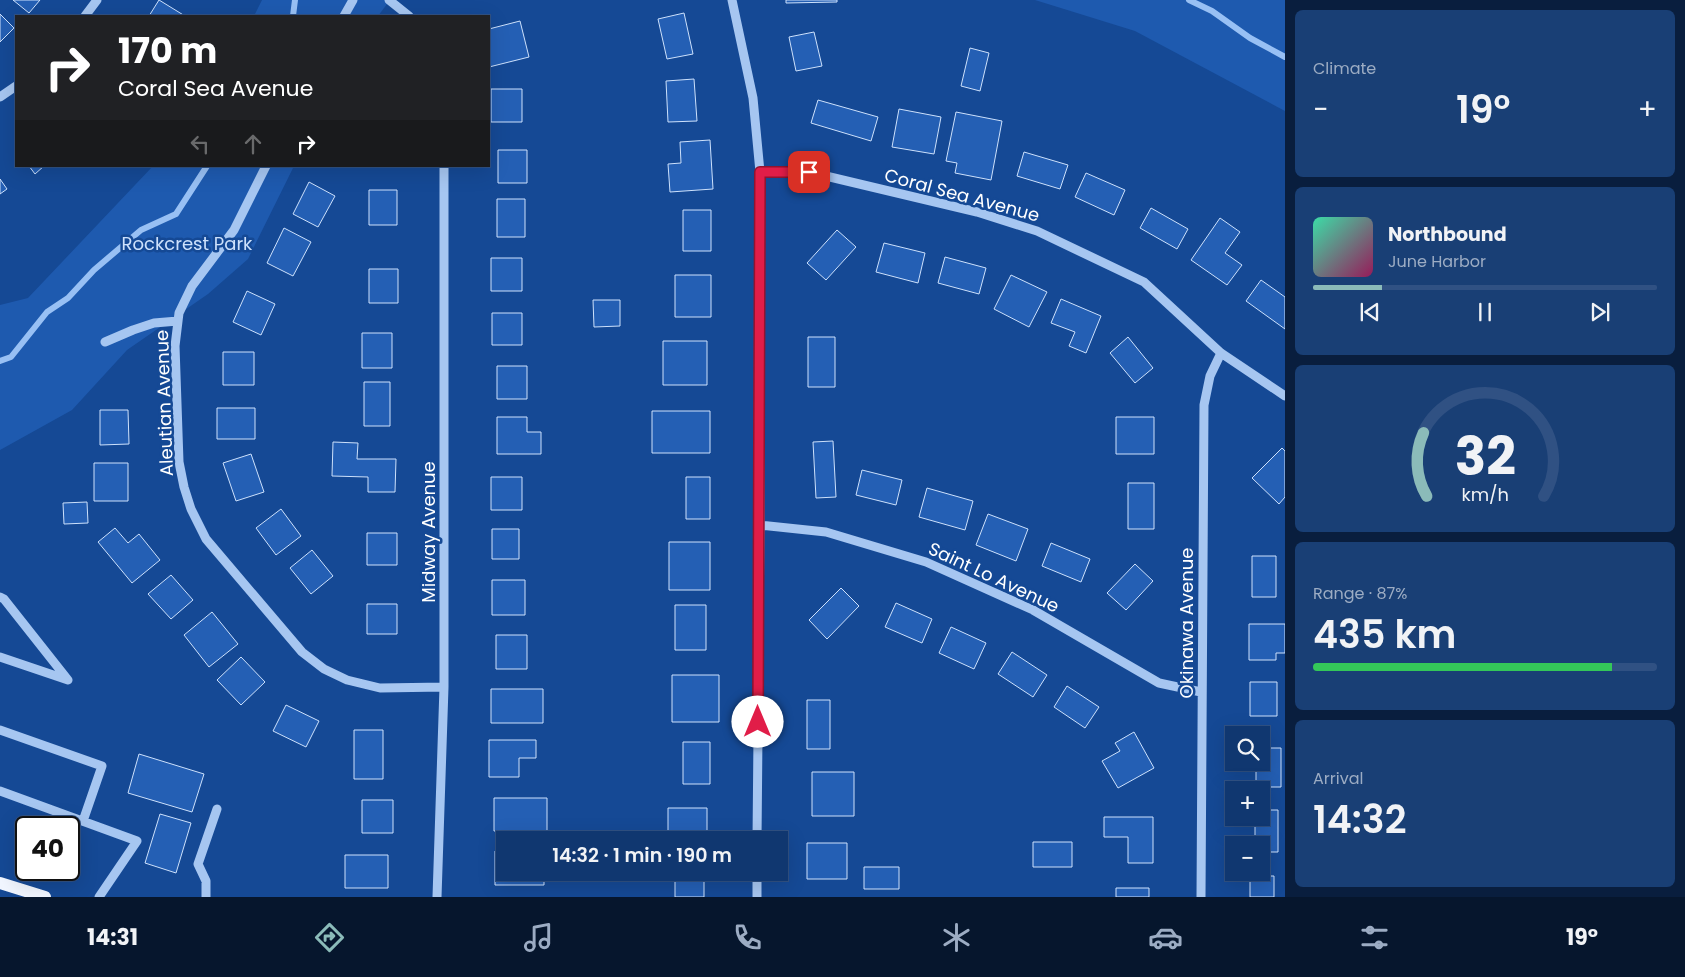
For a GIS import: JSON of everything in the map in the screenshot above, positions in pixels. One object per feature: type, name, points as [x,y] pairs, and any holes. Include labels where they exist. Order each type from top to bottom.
[{"type":"main road","points":[[0,883],[45,897]]},
{"type":"street","points":[[86,15],[97,0]]},
{"type":"street","points":[[345,15],[353,0]]},
{"type":"street","points":[[389,0],[408,15]]},
{"type":"street","points":[[732,0],[753,98],[760,172],[760,525],[757,831]]},
{"type":"street","points":[[0,97],[15,87]]},
{"type":"street","name":"Aleutian Avenue","points":[[266,167],[234,230],[192,286],[179,313],[175,346],[179,462],[191,508],[206,539],[302,652],[324,669],[347,680],[380,688],[444,687]]},
{"type":"street","name":"Midway Avenue","points":[[437,897],[444,687],[444,167]]},
{"type":"street","name":"Coral Sea Avenue","points":[[760,172],[809,172],[978,212],[1037,231],[1144,282],[1221,353],[1285,396]]},
{"type":"street","points":[[105,342],[154,323],[178,321]]},
{"type":"street","name":"Okinawa Avenue","points":[[1201,897],[1204,405],[1210,376],[1221,353]]},
{"type":"street","name":"Saint Lo Avenue","points":[[760,525],[826,532],[926,562],[1033,610],[1159,682],[1202,692]]},
{"type":"street","points":[[0,597],[4,599],[68,680],[0,657]]},
{"type":"street","points":[[0,730],[102,766],[83,821]]},
{"type":"street","points":[[0,791],[137,841],[99,897]]},
{"type":"street","points":[[206,897],[206,881],[198,864],[217,809]]},
{"type":"street","points":[[757,881],[757,897]]},
{"type":"green space","points":[[262,0],[390,0],[379,15],[254,15]]},
{"type":"green space","points":[[1035,0],[1285,0],[1285,111],[1135,31]]},
{"type":"green space","name":"Rockcrest Park","points":[[152,167],[294,167],[248,259],[208,294],[127,350],[72,410],[0,450],[0,305],[28,298]]},
{"type":"building","points":[[13,0],[40,0],[29,13]]},
{"type":"building","points":[[159,0],[183,15],[150,15]]},
{"type":"building","points":[[786,0],[837,0],[837,2],[786,3]]},
{"type":"building","points":[[684,13],[693,54],[667,59],[658,19]]},
{"type":"building","points":[[0,14],[14,28],[0,42]]},
{"type":"building","points":[[520,21],[529,57],[490,67],[490,29]]},
{"type":"building","points":[[814,32],[822,66],[796,71],[789,37]]},
{"type":"building","points":[[970,48],[989,53],[980,91],[961,86]]},
{"type":"building","points":[[694,79],[697,121],[668,122],[666,81]]},
{"type":"building","points":[[491,89],[522,89],[522,122],[491,122]]},
{"type":"building","points":[[818,100],[878,117],[871,141],[811,123]]},
{"type":"building","points":[[899,109],[941,117],[934,154],[892,147]]},
{"type":"building","points":[[956,112],[1002,121],[991,180],[955,173],[957,163],[946,161]]},
{"type":"building","points":[[710,140],[713,189],[670,192],[668,164],[681,163],[680,142]]},
{"type":"building","points":[[498,150],[527,150],[527,183],[498,183]]},
{"type":"building","points":[[1024,152],[1068,165],[1060,189],[1017,176]]},
{"type":"building","points":[[30,167],[43,167],[35,174]]},
{"type":"building","points":[[1086,173],[1125,190],[1114,215],[1075,197]]},
{"type":"building","points":[[0,179],[7,189],[0,194]]},
{"type":"building","points":[[309,182],[335,196],[318,227],[293,214]]},
{"type":"building","points":[[369,190],[397,190],[397,225],[369,225]]},
{"type":"building","points":[[497,199],[525,199],[525,237],[497,237]]},
{"type":"building","points":[[1151,208],[1188,229],[1177,249],[1140,228]]},
{"type":"building","points":[[683,210],[711,210],[711,251],[683,251]]},
{"type":"building","points":[[1220,218],[1240,232],[1225,253],[1242,265],[1227,285],[1191,260]]},
{"type":"building","points":[[284,228],[311,242],[293,276],[267,263]]},
{"type":"building","points":[[837,230],[856,247],[826,280],[807,263]]},
{"type":"building","points":[[884,243],[925,253],[918,283],[876,272]]},
{"type":"building","points":[[945,257],[986,268],[979,294],[938,283]]},
{"type":"building","points":[[491,258],[522,258],[522,291],[491,291]]},
{"type":"building","points":[[369,269],[398,269],[398,303],[369,303]]},
{"type":"building","points":[[675,275],[711,275],[711,317],[675,317]]},
{"type":"building","points":[[1011,275],[1047,292],[1029,327],[994,309]]},
{"type":"building","points":[[1261,280],[1285,297],[1285,329],[1246,301]]},
{"type":"building","points":[[247,291],[275,304],[261,335],[233,322]]},
{"type":"building","points":[[1061,299],[1101,316],[1086,353],[1069,346],[1075,332],[1051,323]]},
{"type":"building","points":[[593,300],[620,300],[620,326],[594,327]]},
{"type":"building","points":[[492,313],[522,313],[522,345],[492,345]]},
{"type":"building","points":[[362,333],[392,333],[392,368],[362,368]]},
{"type":"building","points":[[808,337],[835,337],[835,387],[808,387]]},
{"type":"building","points":[[1128,337],[1153,368],[1135,383],[1110,353]]},
{"type":"building","points":[[663,341],[707,341],[707,385],[663,385]]},
{"type":"building","points":[[223,352],[254,352],[254,385],[223,385]]},
{"type":"building","points":[[497,366],[527,366],[527,399],[497,399]]},
{"type":"building","points":[[364,382],[390,382],[390,426],[364,426]]},
{"type":"building","points":[[217,408],[255,408],[255,439],[217,439]]},
{"type":"building","points":[[100,410],[128,410],[129,444],[100,445]]},
{"type":"building","points":[[652,411],[710,411],[710,453],[652,453]]},
{"type":"building","points":[[497,417],[527,417],[527,432],[541,432],[541,454],[497,454]]},
{"type":"building","points":[[1116,417],[1154,417],[1154,454],[1116,454]]},
{"type":"building","points":[[833,441],[836,497],[816,498],[813,442]]},
{"type":"building","points":[[333,442],[358,443],[357,459],[396,459],[395,492],[368,492],[368,477],[332,476]]},
{"type":"building","points":[[1282,448],[1285,451],[1285,497],[1279,504],[1252,478]]},
{"type":"building","points":[[251,454],[264,492],[236,501],[223,463]]},
{"type":"building","points":[[94,463],[128,463],[128,501],[94,501]]},
{"type":"building","points":[[862,470],[902,480],[896,505],[856,495]]},
{"type":"building","points":[[491,477],[522,477],[522,510],[491,510]]},
{"type":"building","points":[[686,477],[710,477],[710,519],[686,519]]},
{"type":"building","points":[[1128,483],[1154,483],[1154,529],[1128,529]]},
{"type":"building","points":[[927,488],[973,501],[965,530],[919,517]]},
{"type":"building","points":[[87,502],[88,523],[64,524],[63,503]]},
{"type":"building","points":[[281,509],[301,536],[276,555],[256,528]]},
{"type":"building","points":[[988,514],[1028,529],[1016,561],[976,545]]},
{"type":"building","points":[[115,528],[128,543],[139,534],[160,560],[132,583],[98,542]]},
{"type":"building","points":[[492,529],[519,529],[519,559],[492,559]]},
{"type":"building","points":[[367,533],[397,533],[397,565],[367,565]]},
{"type":"building","points":[[669,542],[710,542],[710,590],[669,590]]},
{"type":"building","points":[[1051,543],[1090,559],[1081,582],[1042,566]]},
{"type":"building","points":[[312,550],[333,576],[311,594],[290,568]]},
{"type":"building","points":[[1252,556],[1276,556],[1276,597],[1252,597]]},
{"type":"building","points":[[1135,564],[1153,581],[1126,610],[1107,593]]},
{"type":"building","points":[[171,575],[193,600],[171,619],[148,594]]},
{"type":"building","points":[[492,580],[525,580],[525,615],[492,615]]},
{"type":"building","points":[[841,588],[859,606],[827,639],[809,620]]},
{"type":"building","points":[[896,603],[932,619],[922,643],[885,627]]},
{"type":"building","points":[[367,604],[397,604],[397,634],[367,634]]},
{"type":"building","points":[[675,605],[706,605],[706,650],[675,650]]},
{"type":"building","points":[[212,612],[238,644],[209,667],[184,635]]},
{"type":"building","points":[[1249,624],[1285,624],[1285,653],[1276,653],[1276,660],[1249,660]]},
{"type":"building","points":[[951,627],[986,643],[974,669],[939,653]]},
{"type":"building","points":[[496,635],[527,635],[527,669],[496,669]]},
{"type":"building","points":[[1012,652],[1047,675],[1033,697],[998,674]]},
{"type":"building","points":[[241,657],[265,682],[241,705],[217,680]]},
{"type":"building","points":[[672,675],[719,675],[719,722],[672,722]]},
{"type":"building","points":[[1250,682],[1277,682],[1277,716],[1250,716]]},
{"type":"building","points":[[1067,686],[1099,707],[1085,728],[1054,707]]},
{"type":"building","points":[[491,689],[543,689],[543,723],[491,723]]},
{"type":"building","points":[[807,700],[830,700],[830,749],[807,749]]},
{"type":"building","points":[[286,705],[319,721],[306,747],[273,731]]},
{"type":"building","points":[[354,730],[383,730],[383,779],[354,779]]},
{"type":"building","points":[[1134,732],[1154,768],[1118,788],[1102,761],[1120,751],[1115,743]]},
{"type":"building","points":[[489,740],[536,740],[536,758],[519,758],[519,777],[489,777]]},
{"type":"building","points":[[683,742],[710,742],[710,784],[683,784]]},
{"type":"building","points":[[1270,748],[1281,748],[1281,787],[1270,787],[1270,781],[1256,781],[1256,771],[1270,771]]},
{"type":"building","points":[[139,754],[204,774],[192,812],[128,793]]},
{"type":"building","points":[[812,772],[854,772],[854,816],[812,816]]},
{"type":"building","points":[[494,798],[547,798],[547,831],[494,831]]},
{"type":"building","points":[[362,800],[393,800],[393,833],[362,833]]},
{"type":"building","points":[[668,808],[707,808],[707,831],[668,831]]},
{"type":"building","points":[[1270,810],[1278,810],[1278,852],[1270,852],[1270,836],[1255,836],[1255,826],[1270,826]]},
{"type":"building","points":[[160,814],[191,823],[176,873],[145,863]]},
{"type":"building","points":[[1104,817],[1153,817],[1153,863],[1128,863],[1128,837],[1104,837]]},
{"type":"building","points":[[1033,842],[1072,842],[1072,867],[1033,867]]},
{"type":"building","points":[[807,843],[847,843],[847,879],[807,879]]},
{"type":"building","points":[[495,851],[496,881],[544,881],[544,885],[495,885]]},
{"type":"building","points":[[345,855],[388,855],[388,888],[345,888]]},
{"type":"building","points":[[864,867],[899,867],[899,889],[864,889]]},
{"type":"building","points":[[1270,876],[1274,876],[1274,897],[1250,897],[1250,881],[1270,881]]},
{"type":"building","points":[[675,881],[704,881],[704,897],[675,897]]},
{"type":"building","points":[[1116,888],[1149,888],[1149,897],[1116,897]]},
{"type":"waterway","points":[[293,15],[295,0]]},
{"type":"waterway","points":[[1189,0],[1212,11],[1250,38],[1285,57]]},
{"type":"waterway","points":[[0,361],[11,357],[47,312],[68,298],[94,270],[141,230],[176,214],[206,167]]},
{"type":"route","points":[[758,722],[760,172],[809,172]]}]
